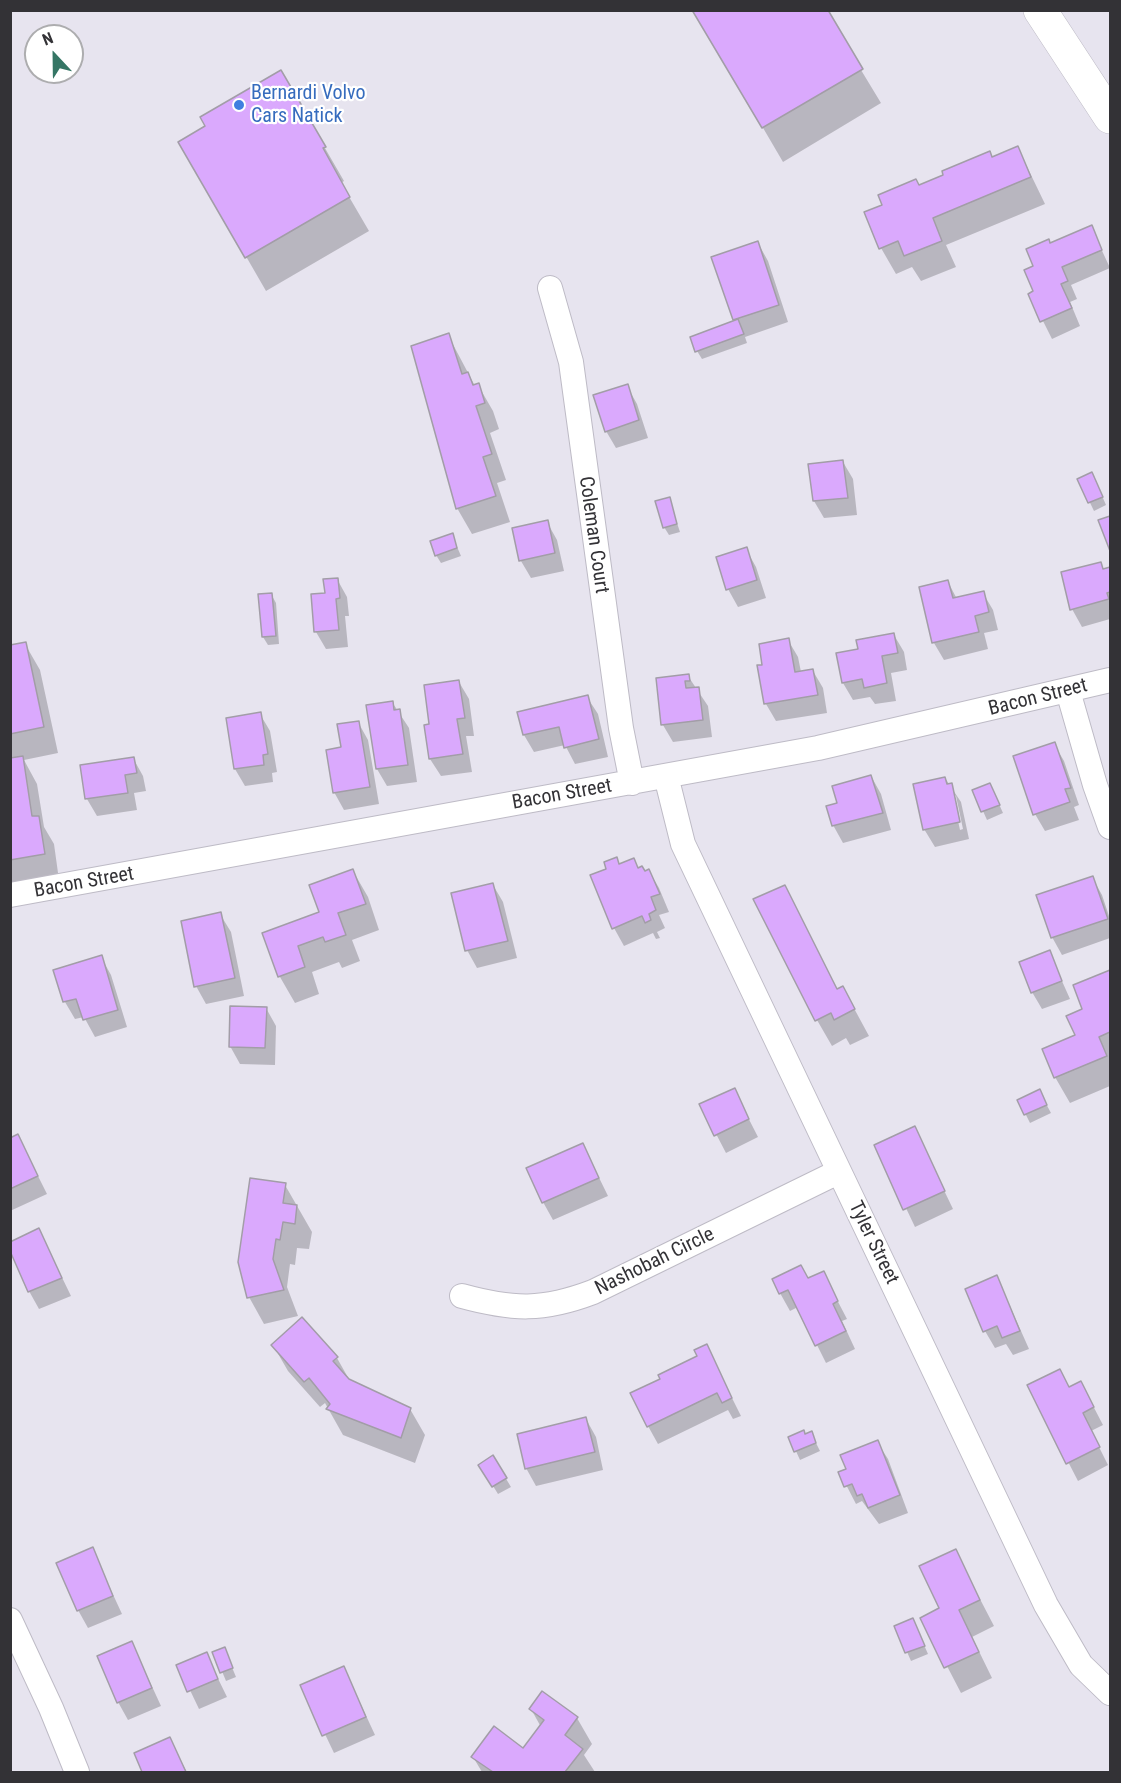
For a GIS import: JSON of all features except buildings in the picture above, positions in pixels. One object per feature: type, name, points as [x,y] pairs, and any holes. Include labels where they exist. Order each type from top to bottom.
[{"type":"main road","points":[[1040,10],[1110,117]]},
{"type":"street","name":"Coleman Court","points":[[550,288],[571,362],[583,464],[621,728],[632,783]]},
{"type":"street","name":"Bacon Street","points":[[10,896],[874,737],[1110,680]]},
{"type":"street","points":[[1068,691],[1110,827]]},
{"type":"street","name":"Tyler Street","points":[[666,776],[683,844],[1054,1621],[1082,1665],[1110,1693]]},
{"type":"street","name":"Nashobah Circle","points":[[462,1296],[497,1306],[531,1309],[564,1303],[603,1287],[838,1172]]},
{"type":"street","points":[[10,1620],[51,1708],[77,1773]]},
{"type":"place","name":"Bernardi Volvo Cars Natick","points":[[239,105]]}]
